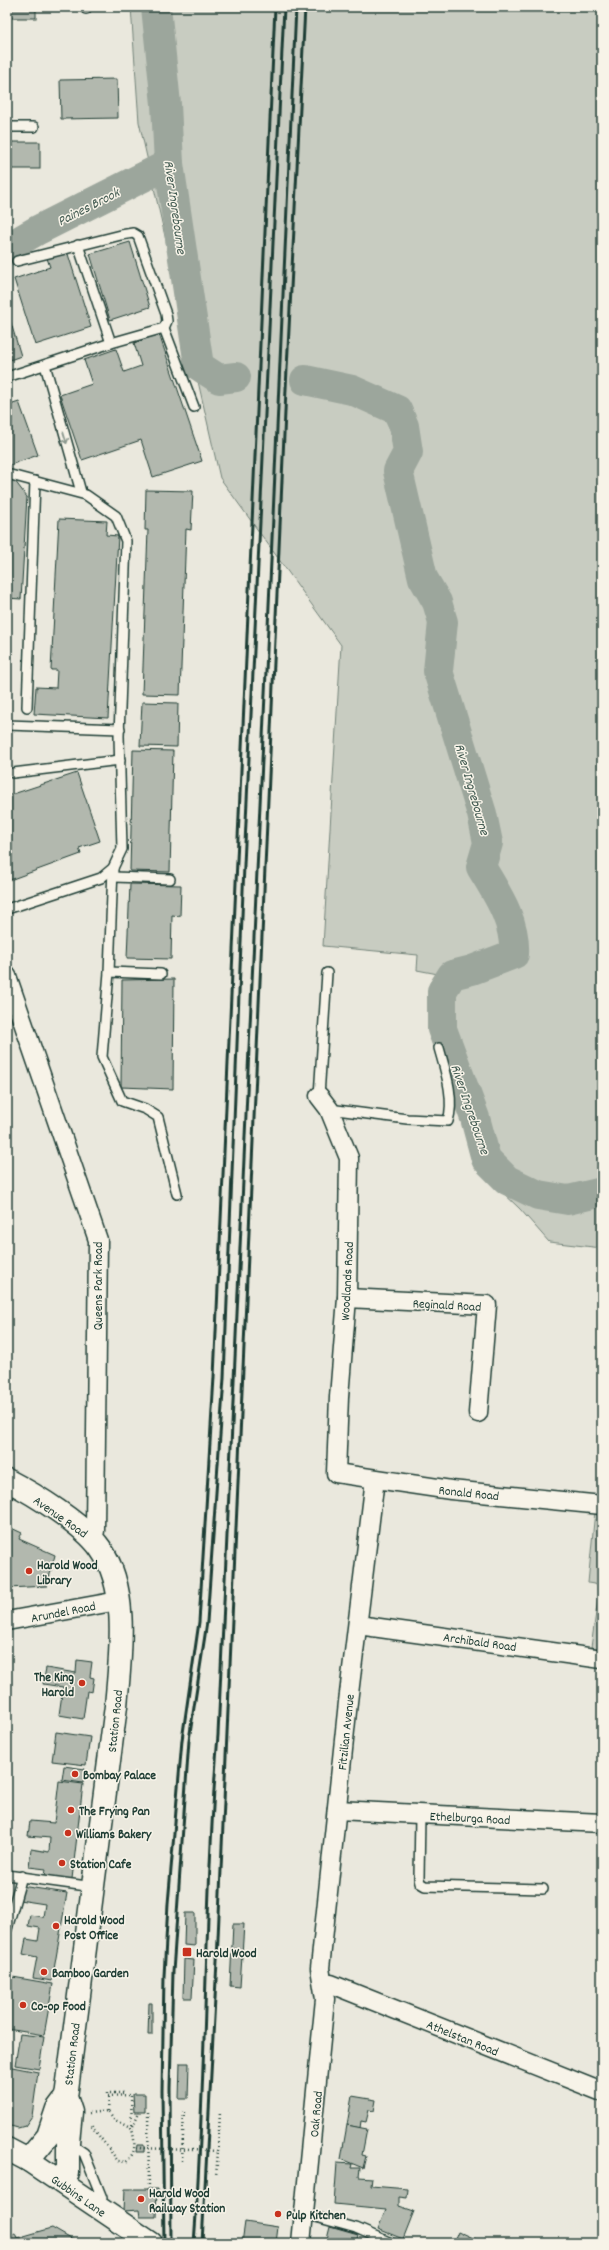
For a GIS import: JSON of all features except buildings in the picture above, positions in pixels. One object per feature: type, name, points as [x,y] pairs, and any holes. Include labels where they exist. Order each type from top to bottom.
[{"type":"street","name":"Queens Park Road","points":[[7,976],[98,1240],[95,1531],[91,1537]]},
{"type":"street","name":"Woodlands Road","points":[[324,1103],[349,1158],[347,1298],[339,1397],[336,1473]]},
{"type":"street","name":"Reginald Road","points":[[347,1298],[487,1305],[478,1413]]},
{"type":"street","name":"Ronald Road","points":[[336,1473],[451,1490],[602,1505]]},
{"type":"street","name":"Fitzilian Avenue","points":[[324,1984],[320,1968],[358,1625],[376,1479]]},
{"type":"street","name":"Avenue Road","points":[[8,1486],[53,1508],[91,1537],[108,1560]]},
{"type":"street","name":"Station Road","points":[[63,2183],[68,2173],[58,2139],[57,2109],[66,2097],[116,1706],[120,1652],[118,1600],[115,1579],[108,1560]]},
{"type":"street","name":"Arundel Road","points":[[7,1621],[118,1600]]},
{"type":"street","name":"Archibald Road","points":[[358,1625],[602,1659]]},
{"type":"street","name":"Ethelburga Road","points":[[337,1810],[602,1823]]},
{"type":"street","name":"Athelstan Road","points":[[324,1984],[331,1984],[602,2092]]},
{"type":"street","name":"Oak Road","points":[[301,2243],[325,1999],[324,1984]]},
{"type":"street","name":"Station Road","points":[[28,2160],[58,2139]]},
{"type":"street","name":"Gubbins Lane","points":[[7,2149],[28,2160],[132,2232],[151,2243]]},
{"type":"lane","points":[[7,128],[34,127]]},
{"type":"lane","points":[[17,261],[132,233],[138,236],[166,314],[167,321],[164,328],[194,407]]},
{"type":"lane","points":[[78,245],[111,343]]},
{"type":"lane","points":[[7,377],[111,343],[164,328]]},
{"type":"lane","points":[[45,365],[81,492]]},
{"type":"lane","points":[[7,474],[81,492],[116,516],[126,541],[120,729],[122,849],[113,868],[101,878],[7,909]]},
{"type":"lane","points":[[27,707],[35,481]]},
{"type":"lane","points":[[7,725],[120,729]]},
{"type":"lane","points":[[13,773],[120,760]]},
{"type":"lane","points":[[113,868],[114,877],[109,972],[102,1057],[122,1101],[145,1109],[158,1117],[177,1194]]},
{"type":"lane","points":[[114,877],[170,879]]},
{"type":"lane","points":[[109,972],[161,974]]},
{"type":"lane","points":[[327,973],[324,1103],[407,1119],[448,1121],[451,1112],[447,1075],[439,1048]]},
{"type":"lane","points":[[420,1815],[419,1878],[420,1883],[424,1886],[543,1889]]},
{"type":"lane","points":[[7,1875],[94,1887]]},
{"type":"lane","points":[[7,1929],[22,1876]]},
{"type":"lane","points":[[58,2139],[84,2153],[102,2198],[97,2208]]},
{"type":"lane","points":[[305,2214],[356,2228],[391,2243]]},
{"type":"path","points":[[123,2093],[107,2093],[109,2096],[108,2111],[115,2120],[132,2128]]},
{"type":"path","points":[[87,2107],[89,2122],[99,2138],[118,2162],[126,2162],[133,2156],[136,2144],[132,2128],[132,2095],[109,2096]]},
{"type":"path","points":[[182,2161],[184,2110]]},
{"type":"path","points":[[88,2114],[108,2111]]},
{"type":"path","points":[[132,2128],[139,2112]]},
{"type":"path","points":[[148,2112],[149,2189]]},
{"type":"path","points":[[216,2176],[220,2112]]},
{"type":"path","points":[[142,2148],[218,2151]]},
{"type":"shaded area","points":[[131,7],[602,7],[602,1248],[549,1242],[520,1209],[474,1165],[435,1022],[433,994],[438,974],[417,970],[418,955],[323,946],[341,645],[220,478],[139,122]]},
{"type":"shaded area","points":[[595,1511],[602,1512],[602,1649],[591,1647],[600,1585],[588,1583]]},
{"type":"waterway","name":"River Ingrebourne","points":[[156,7],[166,104],[169,164],[199,366],[219,379],[236,377]]},
{"type":"waterway","name":"Paines Brook","points":[[7,248],[38,230],[169,164]]},
{"type":"waterway","name":"River Ingrebourne","points":[[305,380],[352,390],[397,410],[404,426],[408,452],[398,471],[423,578],[437,602],[443,622],[438,671],[482,814],[488,843],[481,867],[509,919],[514,942],[514,954],[472,970],[452,975],[442,991],[442,1029],[475,1118],[486,1159],[507,1180],[538,1195],[568,1200],[602,1192]]},
{"type":"railway","points":[[164,2243],[162,2091],[164,1976],[168,1904],[182,1740],[199,1622],[214,1377],[275,7]]},
{"type":"railway","points":[[171,2243],[170,2088],[173,1972],[189,1740],[207,1622],[224,1378],[244,865],[284,7]]},
{"type":"railway","points":[[194,2243],[201,2116],[210,1862],[218,1735],[296,7]]},
{"type":"railway","points":[[202,2243],[217,1961],[286,389],[305,7]]},
{"type":"place","name":"Harold Wood Library","points":[[29,1571]]},
{"type":"place","name":"The King Harold","points":[[82,1683]]},
{"type":"place","name":"Bombay Palace","points":[[75,1774]]},
{"type":"place","name":"The Frying Pan","points":[[71,1810]]},
{"type":"place","name":"Williams Bakery","points":[[68,1833]]},
{"type":"place","name":"Station Cafe","points":[[62,1863]]},
{"type":"place","name":"Harold Wood Post Office","points":[[56,1926]]},
{"type":"place","name":"Harold Wood","points":[[187,1952]]},
{"type":"place","name":"Bamboo Garden","points":[[44,1972]]},
{"type":"place","name":"Co-op Food","points":[[23,2005]]},
{"type":"place","name":"Harold Wood Railway Station","points":[[141,2199]]},
{"type":"place","name":"Pulp Kitchen","points":[[278,2214]]}]
